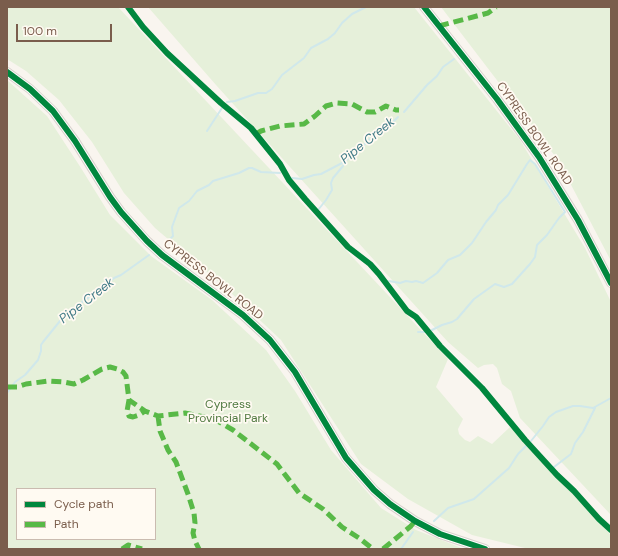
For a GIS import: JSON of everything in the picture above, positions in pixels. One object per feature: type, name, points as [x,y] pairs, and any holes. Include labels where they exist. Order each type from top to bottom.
[{"type":"street","name":"CYPRESS BOWL ROAD","points":[[424,7],[497,99],[539,157],[578,220],[611,282]]},
{"type":"street","name":"CYPRESS BOWL ROAD","points":[[7,72],[30,89],[53,111],[75,141],[110,197],[147,242],[162,255],[243,315],[270,340],[295,372],[346,458],[374,490],[390,504],[415,521],[440,534],[485,549]]},
{"type":"green space","points":[[7,7],[118,7],[448,359],[436,387],[463,419],[458,429],[459,434],[465,440],[470,442],[478,436],[492,444],[510,427],[611,535],[611,549],[529,549],[472,535],[408,499],[361,464],[281,340],[229,291],[155,228],[124,193],[92,142],[59,100],[26,71],[7,59]]},
{"type":"green space","points":[[148,7],[414,7],[520,140],[585,248],[611,302],[611,515],[520,418],[511,391],[502,384],[497,368],[493,364],[484,365],[478,368],[448,342],[216,85]]},
{"type":"green space","points":[[441,7],[611,7],[611,261],[558,160]]},
{"type":"green space","name":"Cypress Provincial Park","points":[[7,80],[47,116],[110,215],[151,256],[212,300],[266,350],[295,391],[331,450],[381,508],[416,530],[464,549],[7,549]]},
{"type":"waterway","points":[[227,102],[235,101],[258,93],[266,93],[272,89],[282,75],[304,58],[311,48],[328,39],[352,14],[366,7]]},
{"type":"waterway","name":"Pipe Creek","points":[[404,112],[427,85],[437,76],[443,67],[454,59]]},
{"type":"waterway","points":[[207,131],[222,108]]},
{"type":"waterway","name":"Pipe Creek","points":[[292,178],[302,179],[321,174],[344,162],[377,132],[392,123],[398,117]]},
{"type":"waterway","points":[[389,281],[400,283],[406,281],[416,281],[423,283],[437,273],[448,260],[460,255],[472,243],[498,205],[508,195],[530,160],[535,164],[565,212],[537,245],[535,257],[512,284],[504,287],[495,284],[474,299],[457,319],[432,330]]},
{"type":"waterway","points":[[318,210],[332,190],[331,183],[333,178],[345,162]]},
{"type":"waterway","name":"Pipe Creek","points":[[165,244],[173,236],[172,227],[179,208],[189,201],[197,191],[209,185],[213,181],[239,173],[249,168],[261,172],[280,173]]},
{"type":"waterway","name":"Pipe Creek","points":[[7,393],[15,382],[25,375],[38,360],[41,345],[64,316],[75,310],[84,300],[95,294],[114,278],[121,275],[149,255]]},
{"type":"waterway","points":[[418,332],[425,332]]},
{"type":"waterway","points":[[531,441],[549,417],[556,412],[573,406],[593,408],[611,398]]},
{"type":"waterway","points":[[554,467],[571,454],[575,443],[583,432],[595,408]]},
{"type":"waterway","points":[[434,521],[448,508],[474,499],[509,468],[518,454],[526,446]]},
{"type":"waterway","points":[[401,549],[413,532]]},
{"type":"marked path","points":[[439,26],[488,13],[496,7]]},
{"type":"marked path","points":[[256,134],[261,131],[280,126],[304,124],[326,106],[337,103],[352,104],[367,112],[375,112],[386,106],[399,110]]},
{"type":"marked path","points":[[7,387],[17,387],[26,384],[49,381],[74,384],[102,369],[110,367],[117,369],[123,372],[126,376],[129,400],[145,411],[158,416],[185,413],[214,419],[233,430],[277,464],[299,493],[323,509],[342,527],[373,549]]},
{"type":"marked path","points":[[129,400],[127,411],[129,416],[133,417],[145,411]]},
{"type":"marked path","points":[[158,416],[160,431],[168,450],[176,462],[194,513],[195,523],[193,533],[199,549]]},
{"type":"marked path","points":[[383,549],[415,521]]},
{"type":"marked path","points":[[122,549],[128,545],[142,549]]},
{"type":"cycle path","points":[[128,7],[143,27],[167,53],[221,103],[251,128],[280,164],[289,180],[305,199],[348,247],[370,264],[407,311],[416,317],[440,346],[482,388],[525,440],[557,475],[611,530]]},
{"type":"cycle path","points":[[424,7],[497,99],[539,157],[578,220],[611,283]]},
{"type":"cycle path","points":[[7,72],[30,89],[53,111],[75,141],[110,197],[121,212],[147,241],[162,255],[243,315],[270,340],[295,372],[346,458],[374,490],[390,504],[415,521],[440,534],[485,549]]}]
